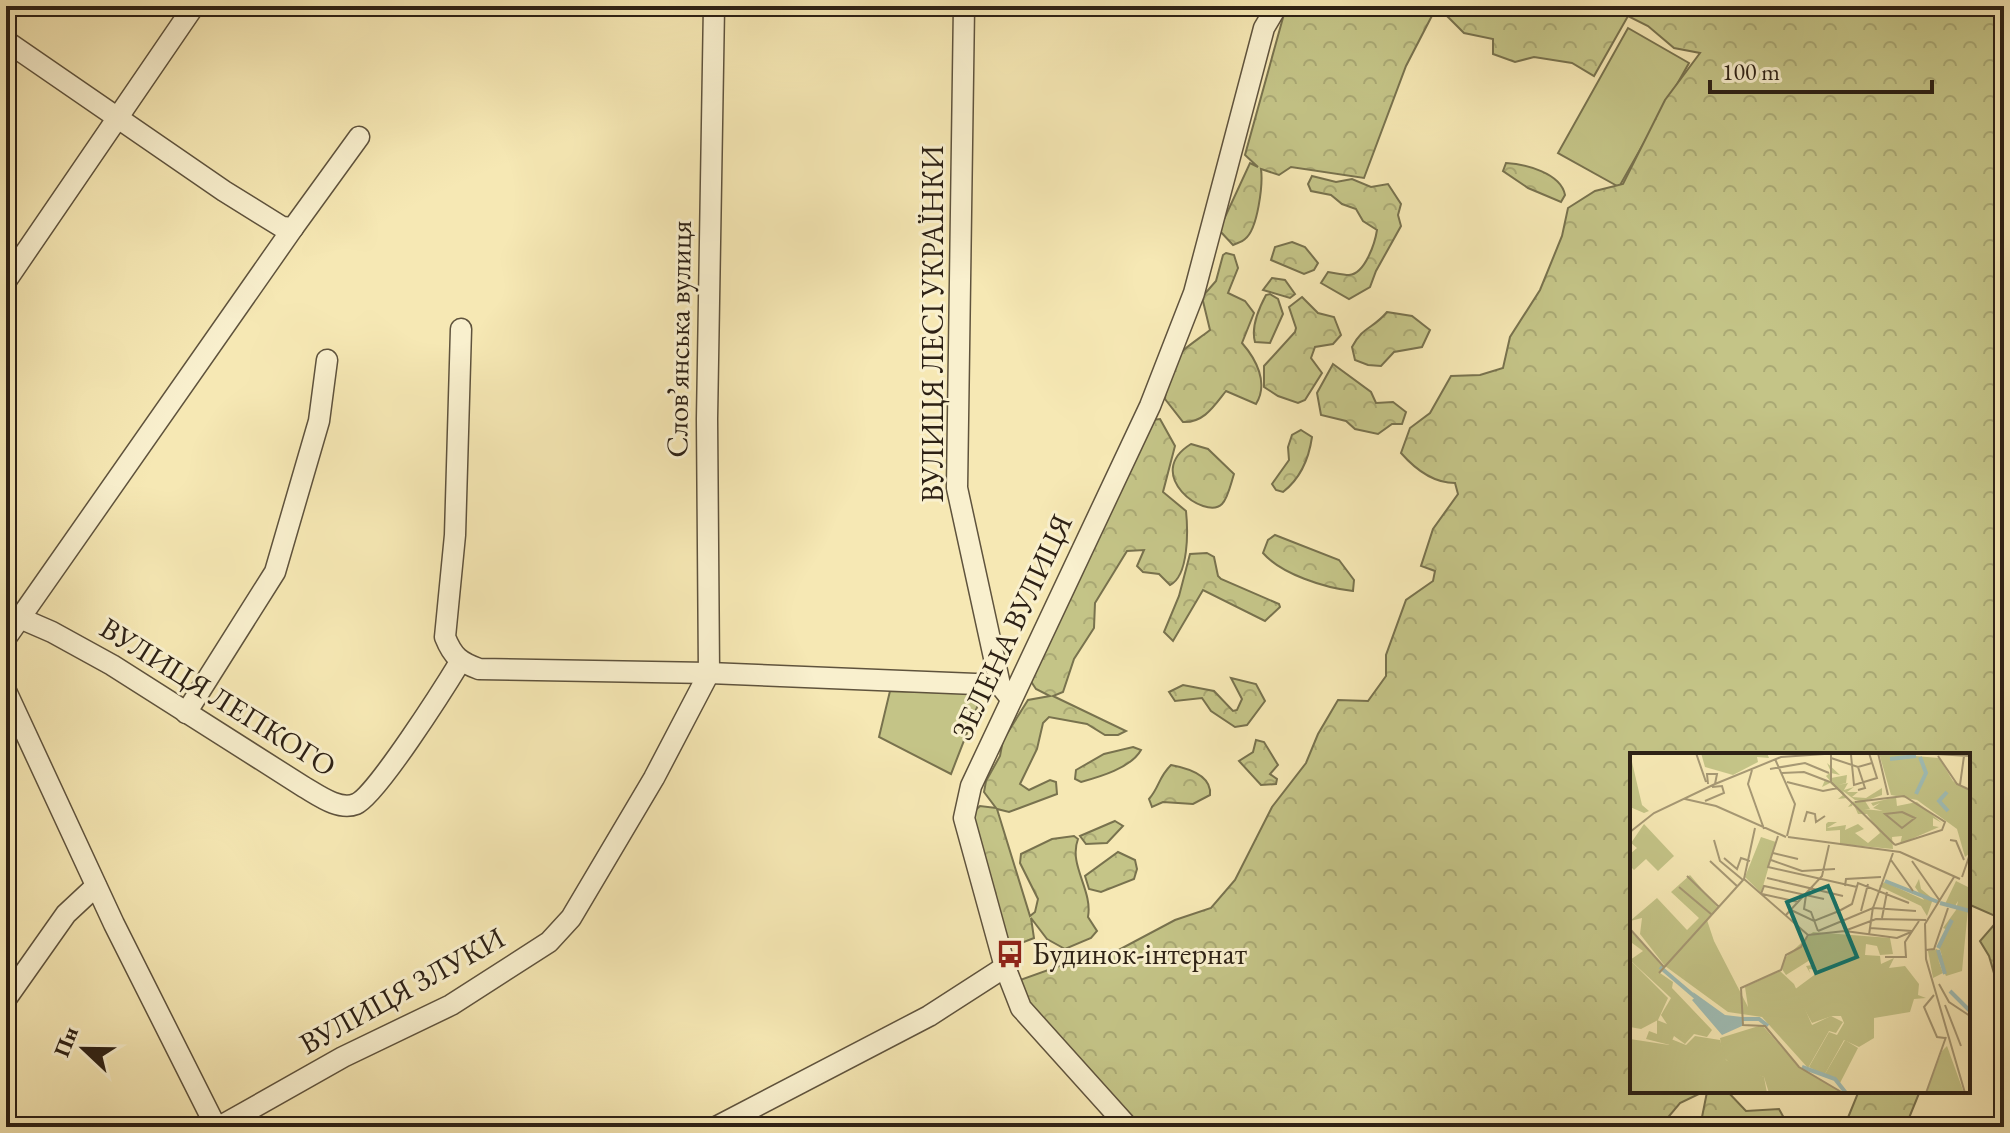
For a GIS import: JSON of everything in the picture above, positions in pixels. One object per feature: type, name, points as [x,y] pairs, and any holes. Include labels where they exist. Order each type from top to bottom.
[{"type":"street","points":[[6,281],[194,6]]},
{"type":"street","name":"Словʼянська вулиця","points":[[709,673],[707,419],[714,6]]},
{"type":"street","name":"ВУЛИЦЯ ЛЕСІ УКРАЇНКИ","points":[[964,6],[957,488],[1006,692]]},
{"type":"street","points":[[1259,6],[1264,28]]},
{"type":"street","name":"ЗЕЛЕНА ВУЛИЦЯ","points":[[1128,1127],[1021,1008],[1005,967],[964,818],[971,786],[1006,692],[1150,406],[1194,293],[1264,28],[1277,6]]},
{"type":"street","points":[[6,41],[224,191],[282,227],[293,228]]},
{"type":"street","points":[[6,638],[359,137]]},
{"type":"street","points":[[461,329],[455,535],[445,637],[451,653],[460,662],[479,669],[709,673],[1006,692]]},
{"type":"street","points":[[186,713],[275,572],[319,421],[327,360]]},
{"type":"street","name":"ВУЛИЦЯ ЛЕПКОГО","points":[[22,619],[112,665],[328,801],[343,805],[357,804],[372,790],[437,700],[460,662]]},
{"type":"street","name":"ВУЛИЦЯ ЗЛУКИ","points":[[218,1127],[343,1057],[451,1005],[549,942],[571,918],[654,778],[709,673]]},
{"type":"street","points":[[6,691],[96,886],[218,1127]]},
{"type":"street","points":[[6,999],[66,914],[96,886]]},
{"type":"street","points":[[716,1127],[929,1016],[1005,967]]},
{"type":"green space","points":[[1288,6],[1437,6],[1406,66],[1364,178],[1291,167],[1279,175],[1261,169],[1260,195],[1253,226],[1245,239],[1233,245],[1219,230],[1250,163],[1258,167],[1245,155]]},
{"type":"green space","points":[[1437,6],[2004,6],[2004,980],[1996,980],[1989,956],[1980,941],[2000,918],[1970,905],[1970,753],[1630,753],[1630,1093],[1701,1093],[1680,1103],[1660,1127],[1140,1127],[1030,1005],[1020,980],[1093,954],[1113,953],[1175,920],[1211,908],[1235,880],[1272,807],[1306,763],[1318,734],[1338,700],[1368,701],[1386,676],[1386,655],[1406,600],[1433,581],[1435,571],[1421,566],[1433,529],[1458,494],[1455,483],[1439,481],[1425,474],[1401,453],[1410,428],[1430,413],[1451,376],[1480,375],[1503,368],[1510,337],[1540,290],[1562,236],[1568,208],[1595,191],[1623,184],[1665,100],[1700,53],[1674,48],[1648,26],[1628,16],[1594,76],[1572,63],[1534,57],[1515,62],[1493,54],[1493,39],[1464,33]]},
{"type":"green space","points":[[1628,28],[1689,63],[1619,187],[1558,153]]},
{"type":"green space","points":[[1506,163],[1523,165],[1550,175],[1562,187],[1565,195],[1561,202],[1528,188],[1503,171]]},
{"type":"green space","points":[[1312,176],[1336,182],[1352,179],[1371,187],[1388,184],[1401,204],[1398,215],[1401,226],[1370,287],[1349,299],[1321,283],[1328,272],[1349,275],[1360,269],[1371,250],[1377,230],[1363,221],[1356,209],[1342,204],[1331,195],[1311,191],[1308,184]]},
{"type":"green space","points":[[1292,242],[1305,247],[1318,263],[1314,270],[1304,274],[1271,260],[1275,247]]},
{"type":"green space","points":[[1226,253],[1234,255],[1238,268],[1228,293],[1245,301],[1254,313],[1242,343],[1259,372],[1260,396],[1256,404],[1226,391],[1203,417],[1183,422],[1165,399],[1169,373],[1182,351],[1210,330],[1202,297],[1216,281]]},
{"type":"green space","points":[[1272,278],[1285,280],[1295,294],[1290,298],[1263,290]]},
{"type":"green space","points":[[1266,295],[1278,299],[1283,314],[1270,343],[1255,342],[1256,318]]},
{"type":"green space","points":[[1302,297],[1318,313],[1334,317],[1341,335],[1333,344],[1315,347],[1311,358],[1322,373],[1305,400],[1298,403],[1264,387],[1264,366],[1295,332],[1289,307]]},
{"type":"green space","points":[[1387,312],[1412,316],[1430,330],[1422,347],[1394,352],[1381,366],[1355,360],[1352,347],[1356,340]]},
{"type":"green space","points":[[1333,364],[1371,392],[1376,403],[1393,402],[1406,412],[1402,424],[1392,424],[1378,434],[1355,429],[1346,421],[1321,415],[1317,393]]},
{"type":"green space","points":[[1160,419],[1175,446],[1163,492],[1186,511],[1186,552],[1181,572],[1170,585],[1159,574],[1143,572],[1137,566],[1144,550],[1127,551],[1095,603],[1094,628],[1074,659],[1063,692],[1053,696],[1126,731],[1118,735],[1105,735],[1087,724],[1049,717],[1043,723],[1037,749],[1020,784],[1029,790],[1050,780],[1056,782],[1057,794],[1009,812],[997,809],[1030,916],[1035,912],[1038,899],[1020,863],[1021,854],[1052,839],[1074,836],[1078,839],[1076,858],[1087,897],[1088,917],[1097,931],[1091,938],[1065,949],[1047,939],[1031,918],[1034,938],[1016,945],[1005,943],[970,815],[980,806],[996,808],[984,792],[986,781],[1000,756],[1003,740],[1028,700],[1050,696],[1036,689],[1028,677],[1152,420]]},
{"type":"green space","points":[[1301,430],[1312,437],[1306,460],[1299,474],[1283,492],[1276,490],[1272,484],[1289,460],[1288,447],[1292,435]]},
{"type":"green space","points":[[1191,444],[1208,449],[1234,474],[1228,494],[1222,504],[1214,508],[1192,500],[1175,481],[1173,468],[1178,456]]},
{"type":"green space","points":[[1275,535],[1339,560],[1354,580],[1353,591],[1304,579],[1271,561],[1263,553],[1268,540]]},
{"type":"green space","points":[[1207,553],[1214,557],[1221,579],[1280,607],[1265,621],[1203,590],[1173,641],[1164,632],[1179,596],[1190,554]]},
{"type":"green space","points":[[1231,678],[1256,684],[1265,701],[1247,725],[1235,727],[1211,711],[1202,698],[1175,701],[1169,692],[1183,685],[1214,691],[1233,711],[1237,710],[1242,699]]},
{"type":"green space","points":[[890,691],[966,693],[979,702],[951,774],[879,737]]},
{"type":"green space","points":[[1256,740],[1264,742],[1278,765],[1270,774],[1277,779],[1276,784],[1261,785],[1239,761],[1253,752]]},
{"type":"green space","points":[[1133,747],[1141,750],[1122,767],[1081,782],[1075,779],[1076,770],[1104,754]]},
{"type":"green space","points":[[1171,765],[1203,778],[1210,788],[1210,795],[1193,804],[1163,802],[1152,807],[1149,799]]},
{"type":"green space","points":[[1115,821],[1123,826],[1107,843],[1086,844],[1080,836]]},
{"type":"green space","points":[[1118,852],[1135,860],[1137,869],[1134,879],[1101,892],[1089,889],[1085,876]]},
{"type":"green space","points":[[1707,1093],[1729,1093],[1746,1111],[1779,1109],[1789,1127],[1716,1127],[1701,1122]]},
{"type":"green space","points":[[1858,1093],[1919,1093],[1909,1118],[1895,1127],[1832,1127],[1845,1125]]},
{"type":"place","name":"Будинок-інтернат","points":[[1010,954]]}]
